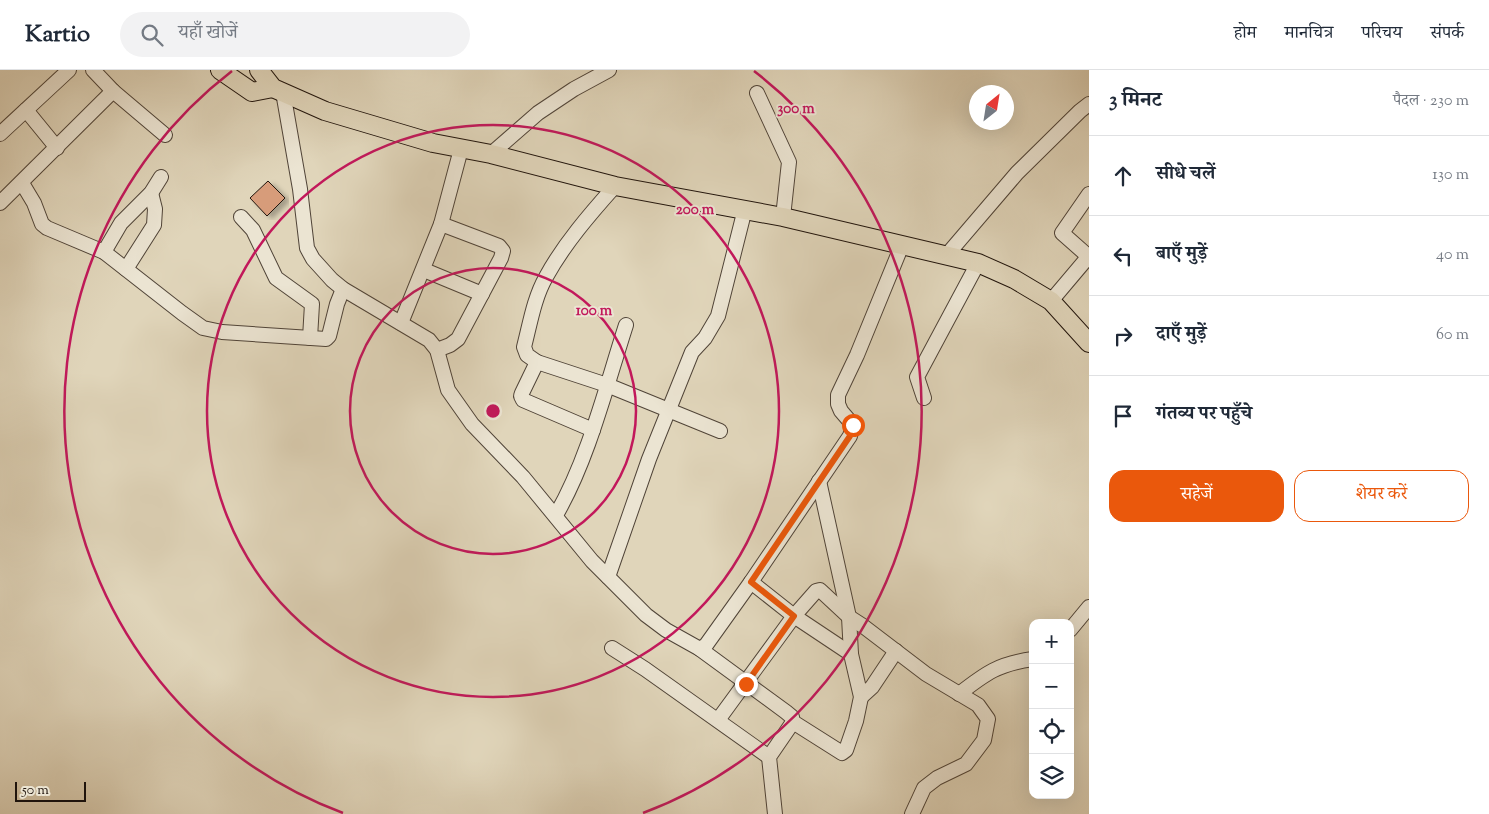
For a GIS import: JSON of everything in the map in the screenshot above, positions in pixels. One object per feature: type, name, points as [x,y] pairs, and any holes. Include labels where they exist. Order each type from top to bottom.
[{"type":"main road","points":[[220,70],[252,92],[278,90]]},
{"type":"main road","points":[[259,70],[278,90],[325,111],[433,143],[491,154],[615,186],[783,217],[978,264],[1014,279],[1051,301],[1089,344]]},
{"type":"street","points":[[0,134],[69,70]]},
{"type":"street","points":[[93,70],[113,91],[165,136]]},
{"type":"street","points":[[491,154],[538,113],[574,89],[609,70]]},
{"type":"street","points":[[278,90],[300,189],[307,248],[313,259],[343,289],[428,340],[437,350],[448,390],[472,424],[523,476],[592,561],[646,615],[672,634],[700,649],[786,712],[792,717],[793,722],[842,753],[846,750],[856,722],[860,697],[852,654],[849,617],[819,481]]},
{"type":"street","points":[[0,202],[22,183],[113,91]]},
{"type":"street","points":[[757,93],[789,162],[783,217]]},
{"type":"street","points":[[946,256],[983,210],[1017,173],[1089,104]]},
{"type":"street","points":[[26,110],[57,148]]},
{"type":"street","points":[[401,324],[442,224],[461,149]]},
{"type":"street","points":[[104,252],[121,223],[151,193],[161,177]]},
{"type":"street","points":[[22,183],[34,203],[42,224],[47,228],[104,252],[203,328],[222,332],[324,340],[329,336],[343,289]]},
{"type":"street","points":[[615,186],[577,231],[546,278],[536,301],[524,347],[527,355],[537,362],[607,385],[720,431]]},
{"type":"street","points":[[126,269],[154,225],[155,209],[151,193]]},
{"type":"street","points":[[1051,301],[1089,256],[1062,233],[1089,194]]},
{"type":"street","points":[[608,577],[668,409],[692,352],[705,338],[718,316],[745,209]]},
{"type":"street","points":[[241,217],[253,230],[273,274],[312,304],[310,338]]},
{"type":"street","points":[[437,350],[450,345],[458,339],[503,251],[499,246],[442,224]]},
{"type":"street","points":[[700,649],[706,645],[751,582],[850,436],[853,425],[841,411],[838,404],[838,395],[902,245]]},
{"type":"street","points":[[924,398],[918,377],[978,264]]},
{"type":"street","points":[[424,270],[482,294]]},
{"type":"street","points":[[556,515],[571,490],[626,325]]},
{"type":"street","points":[[537,362],[520,396],[523,400],[592,430]]},
{"type":"street","points":[[751,582],[794,616],[852,654]]},
{"type":"street","points":[[718,720],[794,616],[816,591],[820,590],[849,617],[926,674],[978,705],[988,719],[984,740],[966,764],[937,778],[924,788],[912,814]]},
{"type":"street","points":[[1074,625],[1089,607]]},
{"type":"street","points":[[612,648],[769,756]]},
{"type":"street","points":[[860,697],[872,687],[896,651]]},
{"type":"street","points":[[959,694],[985,674],[1001,666],[1029,660]]},
{"type":"street","points":[[775,814],[769,756],[793,722]]},
{"type":"building","points":[[268,181],[285,198],[267,216],[250,198]]},
{"type":"route","points":[[746,684],[794,616],[751,582],[850,436],[853,425]]}]
